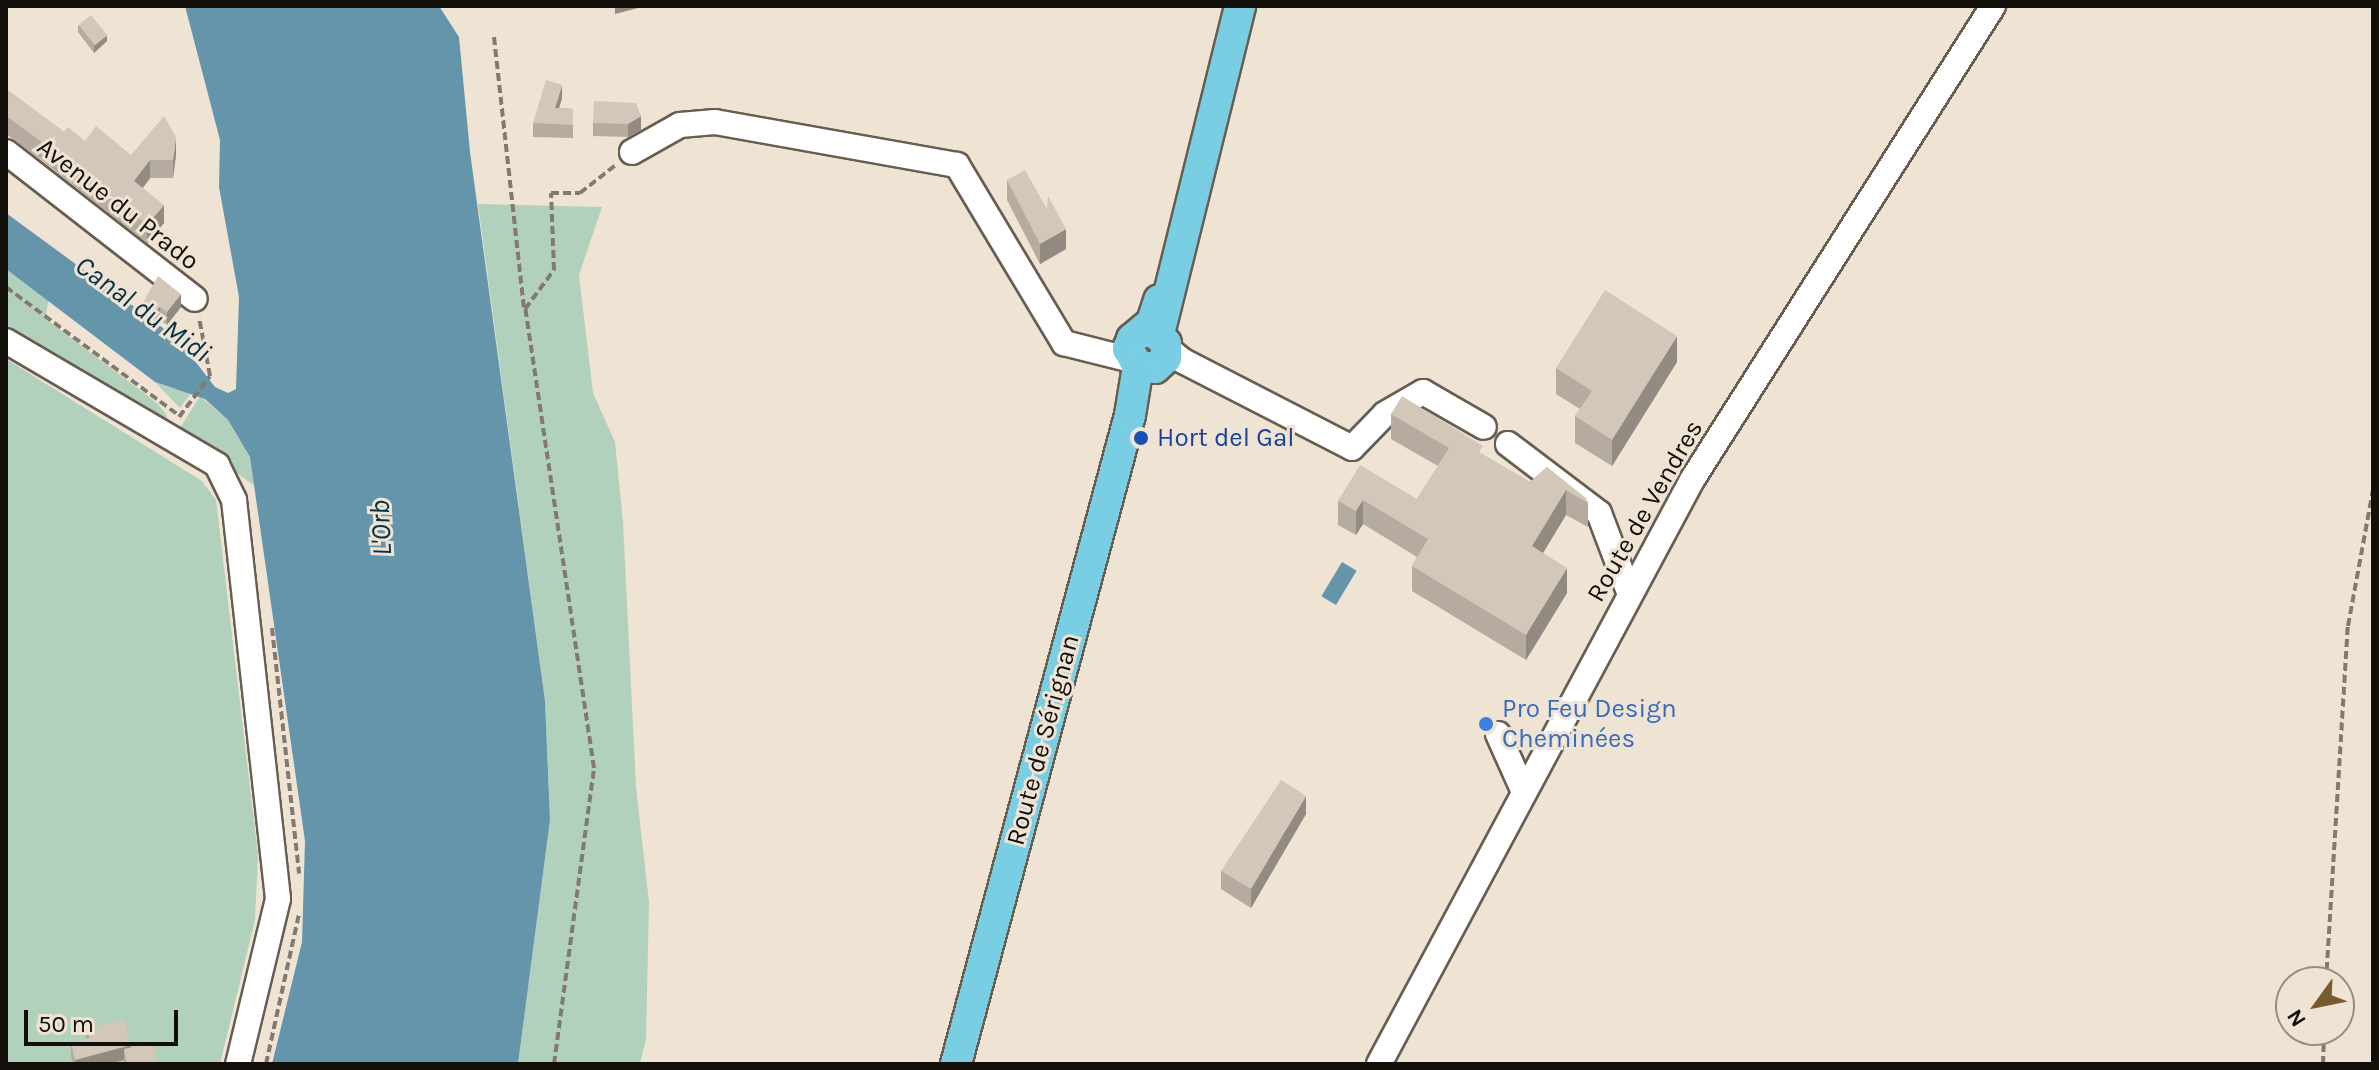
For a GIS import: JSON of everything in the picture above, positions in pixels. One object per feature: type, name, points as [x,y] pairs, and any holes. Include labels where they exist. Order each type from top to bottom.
[{"type":"main road","name":"Route de Sérignan","points":[[956,1064],[1240,6]]},
{"type":"street","name":"Route de Vendres","points":[[1379,1064],[1629,592],[1692,480],[1993,6]]},
{"type":"street","points":[[632,152],[680,125],[715,122],[957,165],[1064,343],[1084,352],[1147,353],[1352,448],[1385,414],[1423,392],[1484,427]]},
{"type":"street","name":"Avenue du Prado","points":[[6,152],[195,299]]},
{"type":"street","points":[[6,341],[217,465],[234,500],[278,899],[238,1064]]},
{"type":"street","points":[[1508,444],[1599,513],[1629,592]]},
{"type":"street","points":[[1498,734],[1523,790]]},
{"type":"path","points":[[494,37],[525,309],[594,768],[554,1064]]},
{"type":"path","points":[[525,309],[554,270],[551,193],[580,193],[632,152]]},
{"type":"path","points":[[6,287],[180,417]]},
{"type":"path","points":[[186,408],[210,376],[195,299]]},
{"type":"path","points":[[2327,966],[2348,626],[2373,490]]},
{"type":"green space","points":[[478,204],[602,207],[579,275],[593,393],[615,442],[623,522],[636,787],[649,902],[646,1039],[640,1064],[518,1064],[550,820],[545,701]]},
{"type":"green space","points":[[6,269],[49,299],[45,318],[157,403],[167,416],[165,424],[6,331]]},
{"type":"green space","points":[[6,359],[202,481],[216,500],[258,855],[255,920],[220,1064],[6,1064]]},
{"type":"green space","points":[[155,382],[171,388],[192,392],[180,408]]},
{"type":"green space","points":[[200,396],[228,420],[250,457],[255,486],[178,431]]},
{"type":"water","name":"L'Orb","points":[[185,6],[439,6],[459,37],[470,152],[545,701],[550,820],[518,1064],[272,1064],[302,942],[305,841],[250,457],[228,420],[205,399],[155,382],[6,269],[6,213],[178,339],[215,387],[228,393],[236,389],[239,297],[219,187],[220,140]]},
{"type":"water","points":[[1342,562],[1357,571],[1336,605],[1321,596]]},
{"type":"building","points":[[91,15],[107,35],[95,45],[79,25]]},
{"type":"building","points":[[546,80],[562,85],[555,108],[573,109],[573,125],[533,123]]},
{"type":"building","points":[[6,89],[64,132],[68,127],[85,141],[96,126],[131,155],[164,116],[176,137],[173,160],[150,160],[134,181],[164,205],[147,225],[6,116]]},
{"type":"building","points":[[594,101],[636,103],[641,116],[628,124],[593,123]]},
{"type":"building","points":[[1025,170],[1047,209],[1048,196],[1066,229],[1040,244],[1007,180]]},
{"type":"building","points":[[158,276],[181,294],[167,312],[160,307],[155,312],[144,301]]},
{"type":"building","points":[[1605,290],[1677,336],[1612,440],[1575,416],[1592,391],[1556,368]]},
{"type":"building","points":[[1402,396],[1483,446],[1479,452],[1530,482],[1547,467],[1586,498],[1588,503],[1566,490],[1532,546],[1567,568],[1526,635],[1412,566],[1428,539],[1363,500],[1356,511],[1338,501],[1360,465],[1417,499],[1449,448],[1391,414]]},
{"type":"building","points":[[1281,780],[1306,796],[1251,889],[1221,871]]},
{"type":"building","points":[[124,1019],[131,1045],[75,1060],[71,1043],[90,1038],[86,1029]]},
{"type":"building","points":[[153,1042],[158,1064],[127,1064],[124,1049]]},
{"type":"place","name":"Hort del Gal","points":[[1141,438]]},
{"type":"place","name":"Pro Feu Design Cheminées","points":[[1486,724]]},
{"type":"water label","name":"Canal du Midi","points":[[143,309]]}]
